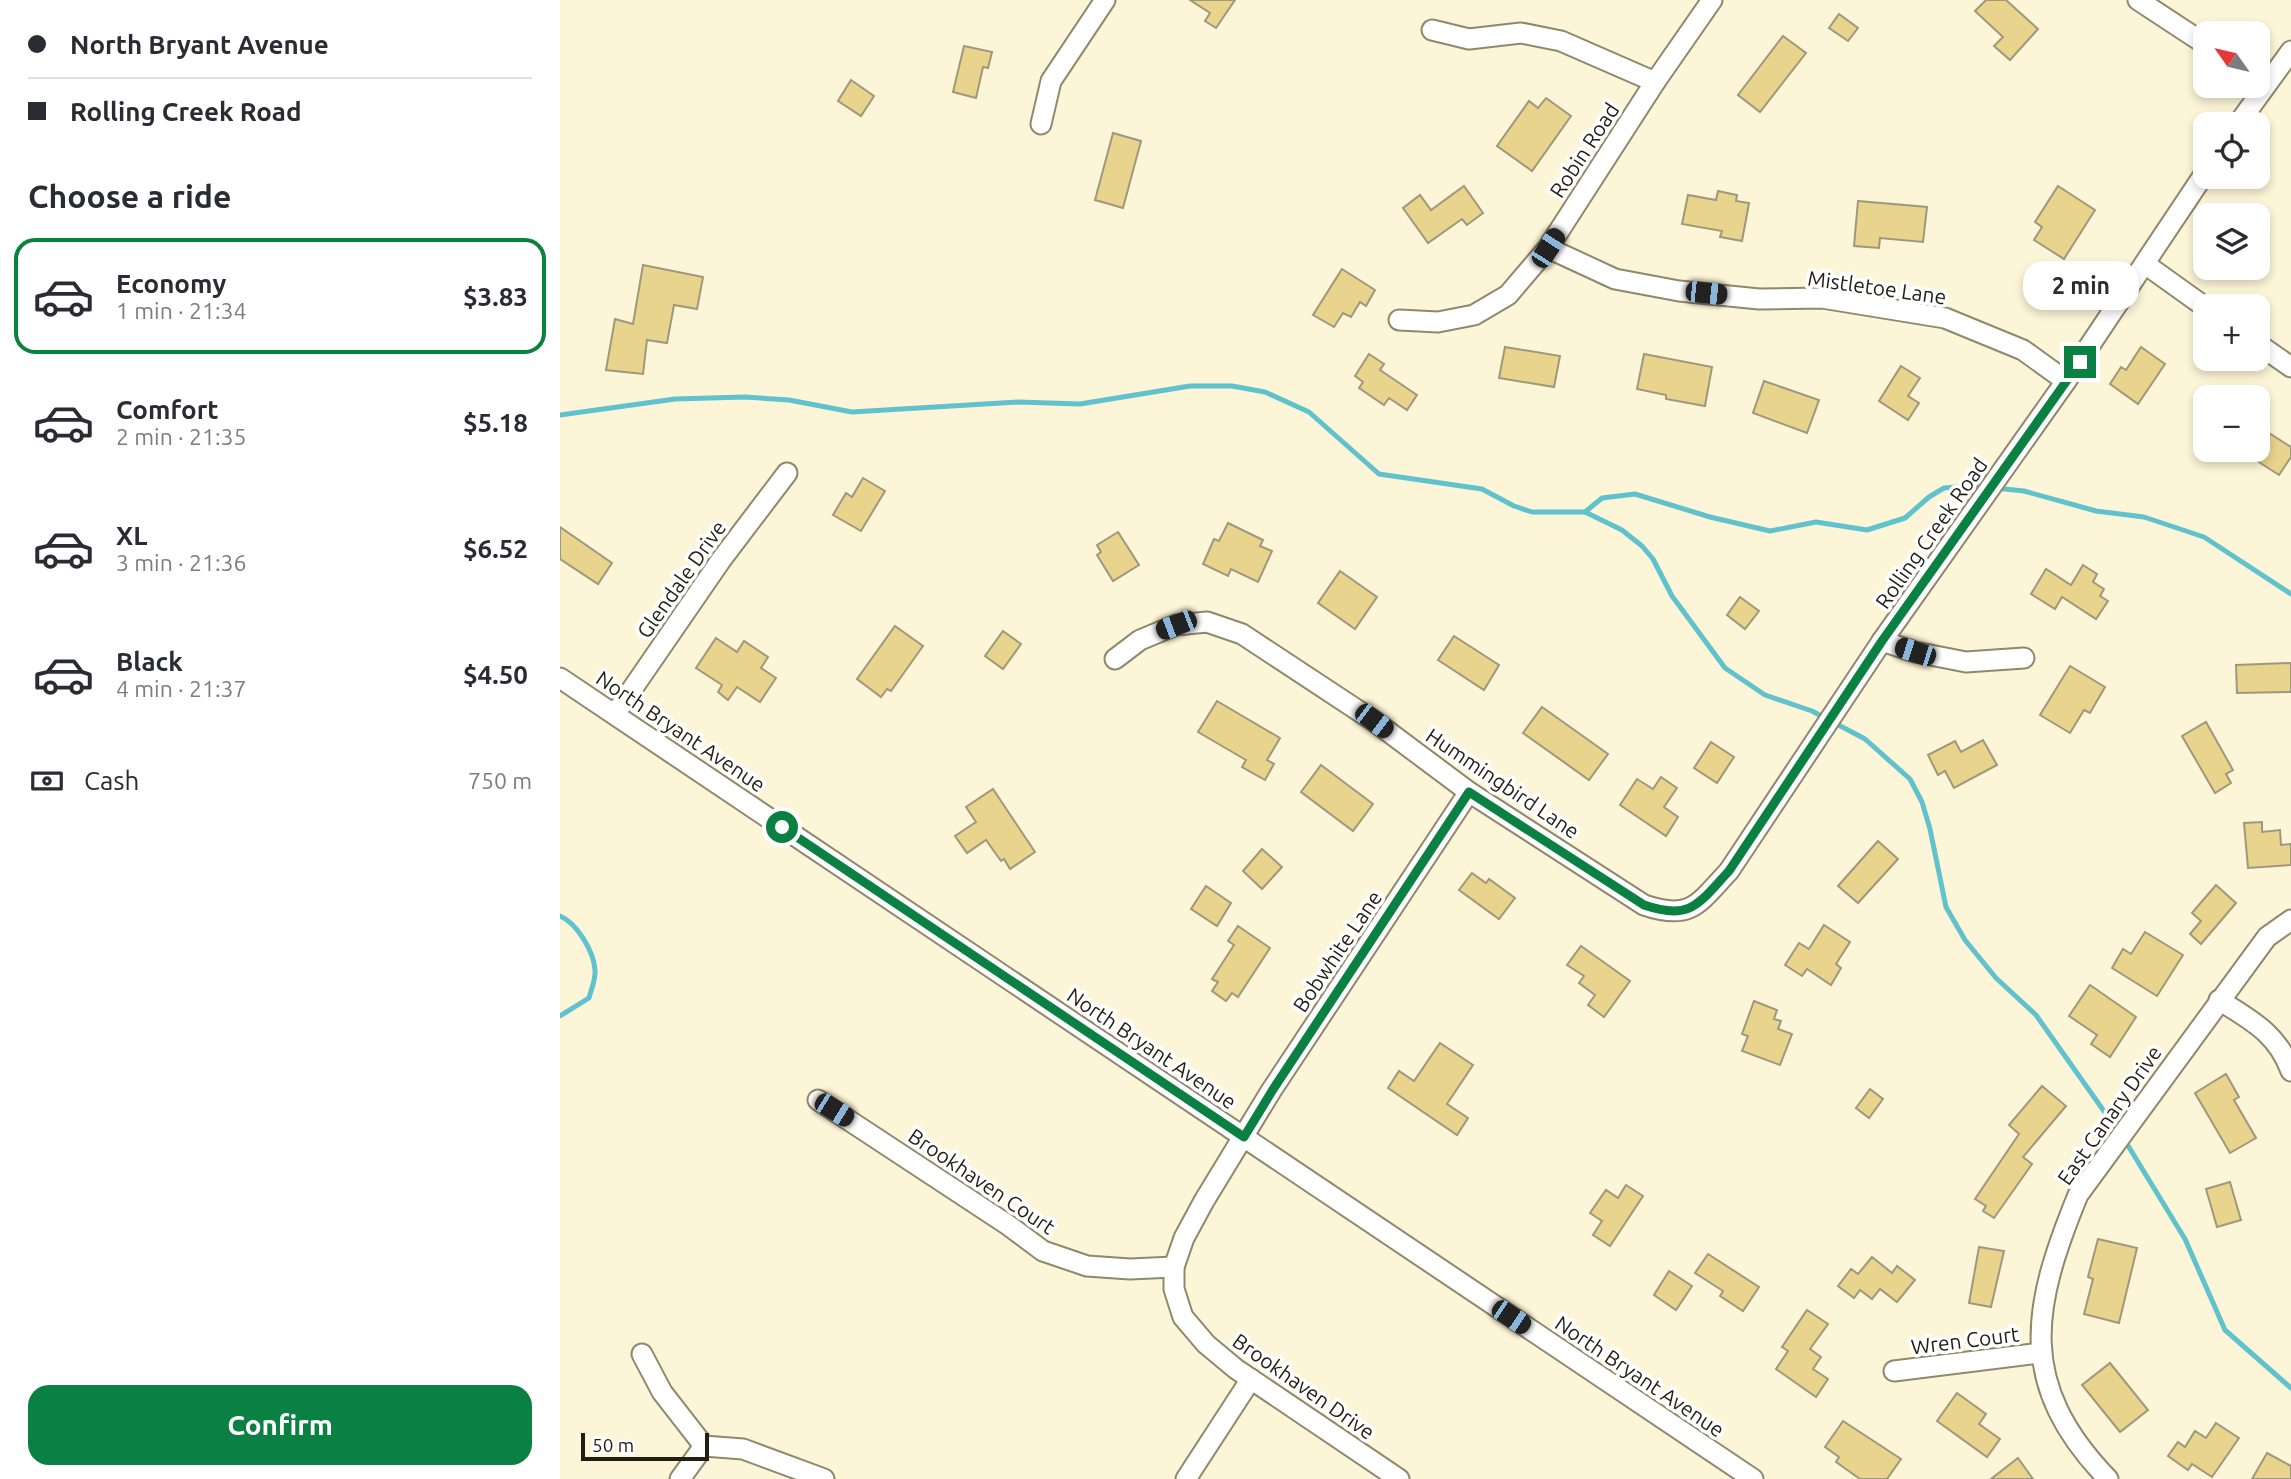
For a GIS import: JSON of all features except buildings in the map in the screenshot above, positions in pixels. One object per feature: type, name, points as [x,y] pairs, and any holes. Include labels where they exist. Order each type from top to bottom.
[{"type":"street","points":[[1041,124],[1051,81],[1105,0]]},
{"type":"street","name":"Robin Road","points":[[1399,320],[1438,322],[1474,315],[1508,295],[1548,248],[1655,82],[1712,0]]},
{"type":"street","points":[[2138,0],[2193,36]]},
{"type":"street","points":[[1432,30],[1469,39],[1521,33],[1561,41],[1655,82]]},
{"type":"street","points":[[2270,72],[2291,51]]},
{"type":"street","name":"Rolling Creek Road","points":[[1686,911],[1704,898],[1729,871],[1882,641],[2067,381],[2194,189]]},
{"type":"street","name":"Mistletoe Lane","points":[[1548,248],[1615,279],[1666,288],[1759,299],[1822,298],[1945,318],[2024,350],[2067,381]]},
{"type":"street","points":[[2145,264],[2193,298]]},
{"type":"street","points":[[2270,352],[2291,367]]},
{"type":"street","name":"Glendale Drive","points":[[615,714],[721,560],[787,473]]},
{"type":"street","name":"Hummingbird Lane","points":[[1115,659],[1140,640],[1176,625],[1207,622],[1242,634],[1374,721],[1469,792],[1644,905],[1665,912],[1686,911]]},
{"type":"street","points":[[1882,641],[1915,652],[1966,662],[2024,657]]},
{"type":"street","name":"North Bryant Avenue","points":[[560,678],[1753,1479]]},
{"type":"street","name":"Bobwhite Lane","points":[[1244,1137],[1469,792]]},
{"type":"street","name":"East Canary Drive","points":[[2108,1479],[2083,1453],[2063,1419],[2046,1380],[2040,1353],[2040,1319],[2059,1240],[2078,1195],[2219,1000],[2267,936],[2291,920]]},
{"type":"street","points":[[2219,1000],[2264,1029],[2285,1055],[2291,1071]]},
{"type":"street","name":"Brookhaven Court","points":[[818,1100],[1043,1251],[1087,1266],[1130,1269],[1174,1267]]},
{"type":"street","name":"Brookhaven Drive","points":[[1244,1137],[1184,1238],[1174,1267],[1174,1289],[1183,1317],[1206,1344],[1251,1380],[1399,1479]]},
{"type":"street","name":"Wren Court","points":[[1894,1371],[2040,1353]]},
{"type":"street","points":[[642,1354],[662,1392],[704,1446],[743,1449],[824,1479]]},
{"type":"street","points":[[1186,1479],[1251,1380]]},
{"type":"street","points":[[680,1479],[704,1446]]},
{"type":"waterway","points":[[560,415],[675,399],[745,397],[789,400],[852,412],[1018,402],[1080,404],[1190,386],[1232,386],[1265,392],[1309,412],[1379,474],[1482,489],[1532,512],[1585,512],[1622,530],[1642,546],[1653,559],[1672,596],[1725,668],[1765,695],[1812,711],[1865,739],[1910,779],[1922,802],[1930,829],[1946,907],[1965,940],[1996,978],[2036,1015],[2118,1131]]},
{"type":"waterway","points":[[1585,512],[1602,498],[1635,494],[1710,517],[1770,531],[1816,522],[1867,530],[1905,518],[1944,488],[1985,485]]},
{"type":"waterway","points":[[1995,488],[2024,491],[2096,511],[2144,517],[2204,537],[2291,594]]},
{"type":"waterway","points":[[560,916],[572,925],[583,939],[592,955],[595,973],[589,998],[560,1016]]},
{"type":"waterway","points":[[2124,1139],[2185,1239],[2225,1330],[2291,1388]]},
{"type":"route","points":[[782,827],[1244,1137],[1469,792],[1644,905],[1665,912],[1686,911],[1704,898],[1729,871],[1882,641],[2080,362]]}]
